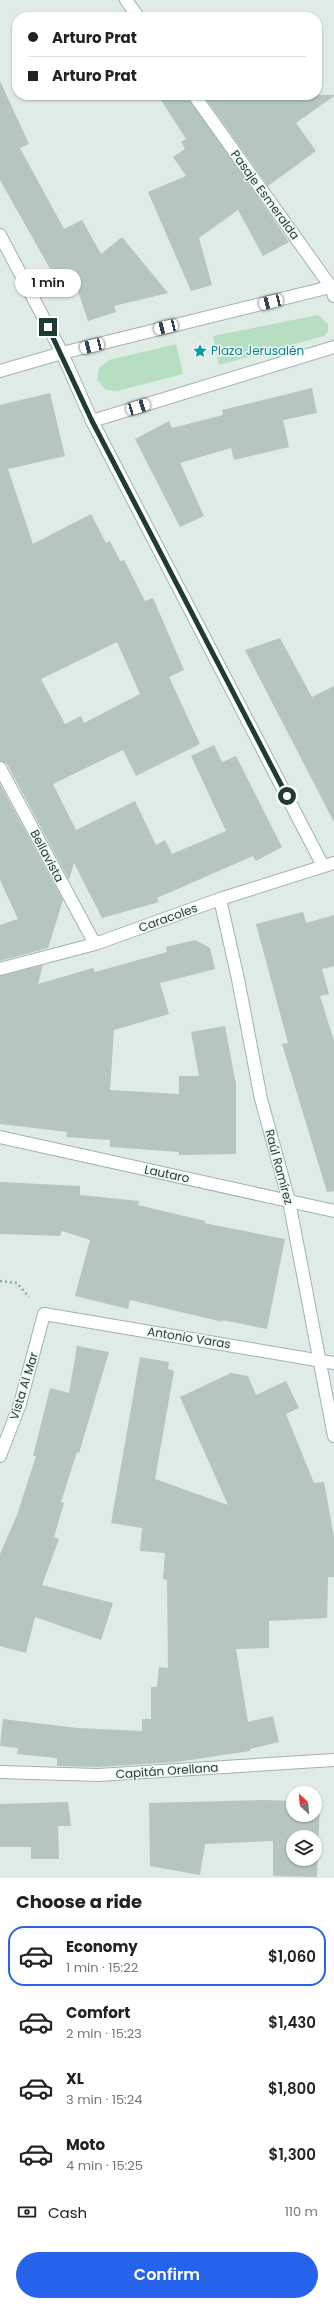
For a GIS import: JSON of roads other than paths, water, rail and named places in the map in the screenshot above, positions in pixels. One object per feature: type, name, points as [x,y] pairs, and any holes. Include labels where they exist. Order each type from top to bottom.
[{"type":"street","points":[[126,0],[134,12]]},
{"type":"street","name":"Pasaje Esmeralda","points":[[198,100],[333,290]]},
{"type":"street","points":[[0,235],[62,353],[92,421],[328,864]]},
{"type":"street","points":[[0,372],[62,353],[333,290]]},
{"type":"street","points":[[92,421],[334,347]]},
{"type":"street","name":"Bellavista","points":[[0,768],[94,944]]},
{"type":"street","name":"Caracoles","points":[[0,969],[94,944],[220,899],[328,864]]},
{"type":"street","name":"Raúl Ramírez","points":[[220,899],[238,979],[260,1099],[289,1201],[321,1360],[334,1436]]},
{"type":"street","name":"Lautaro","points":[[0,1137],[334,1211]]},
{"type":"street","name":"Antonio Varas","points":[[44,1314],[334,1363]]},
{"type":"street","name":"Vista Al Mar","points":[[0,1456],[20,1404],[44,1314]]},
{"type":"street","name":"Capitán Orellana","points":[[0,1772],[98,1775],[334,1760]]},
{"type":"place","name":"Plaza Jerusalén","points":[[200,351]]}]
